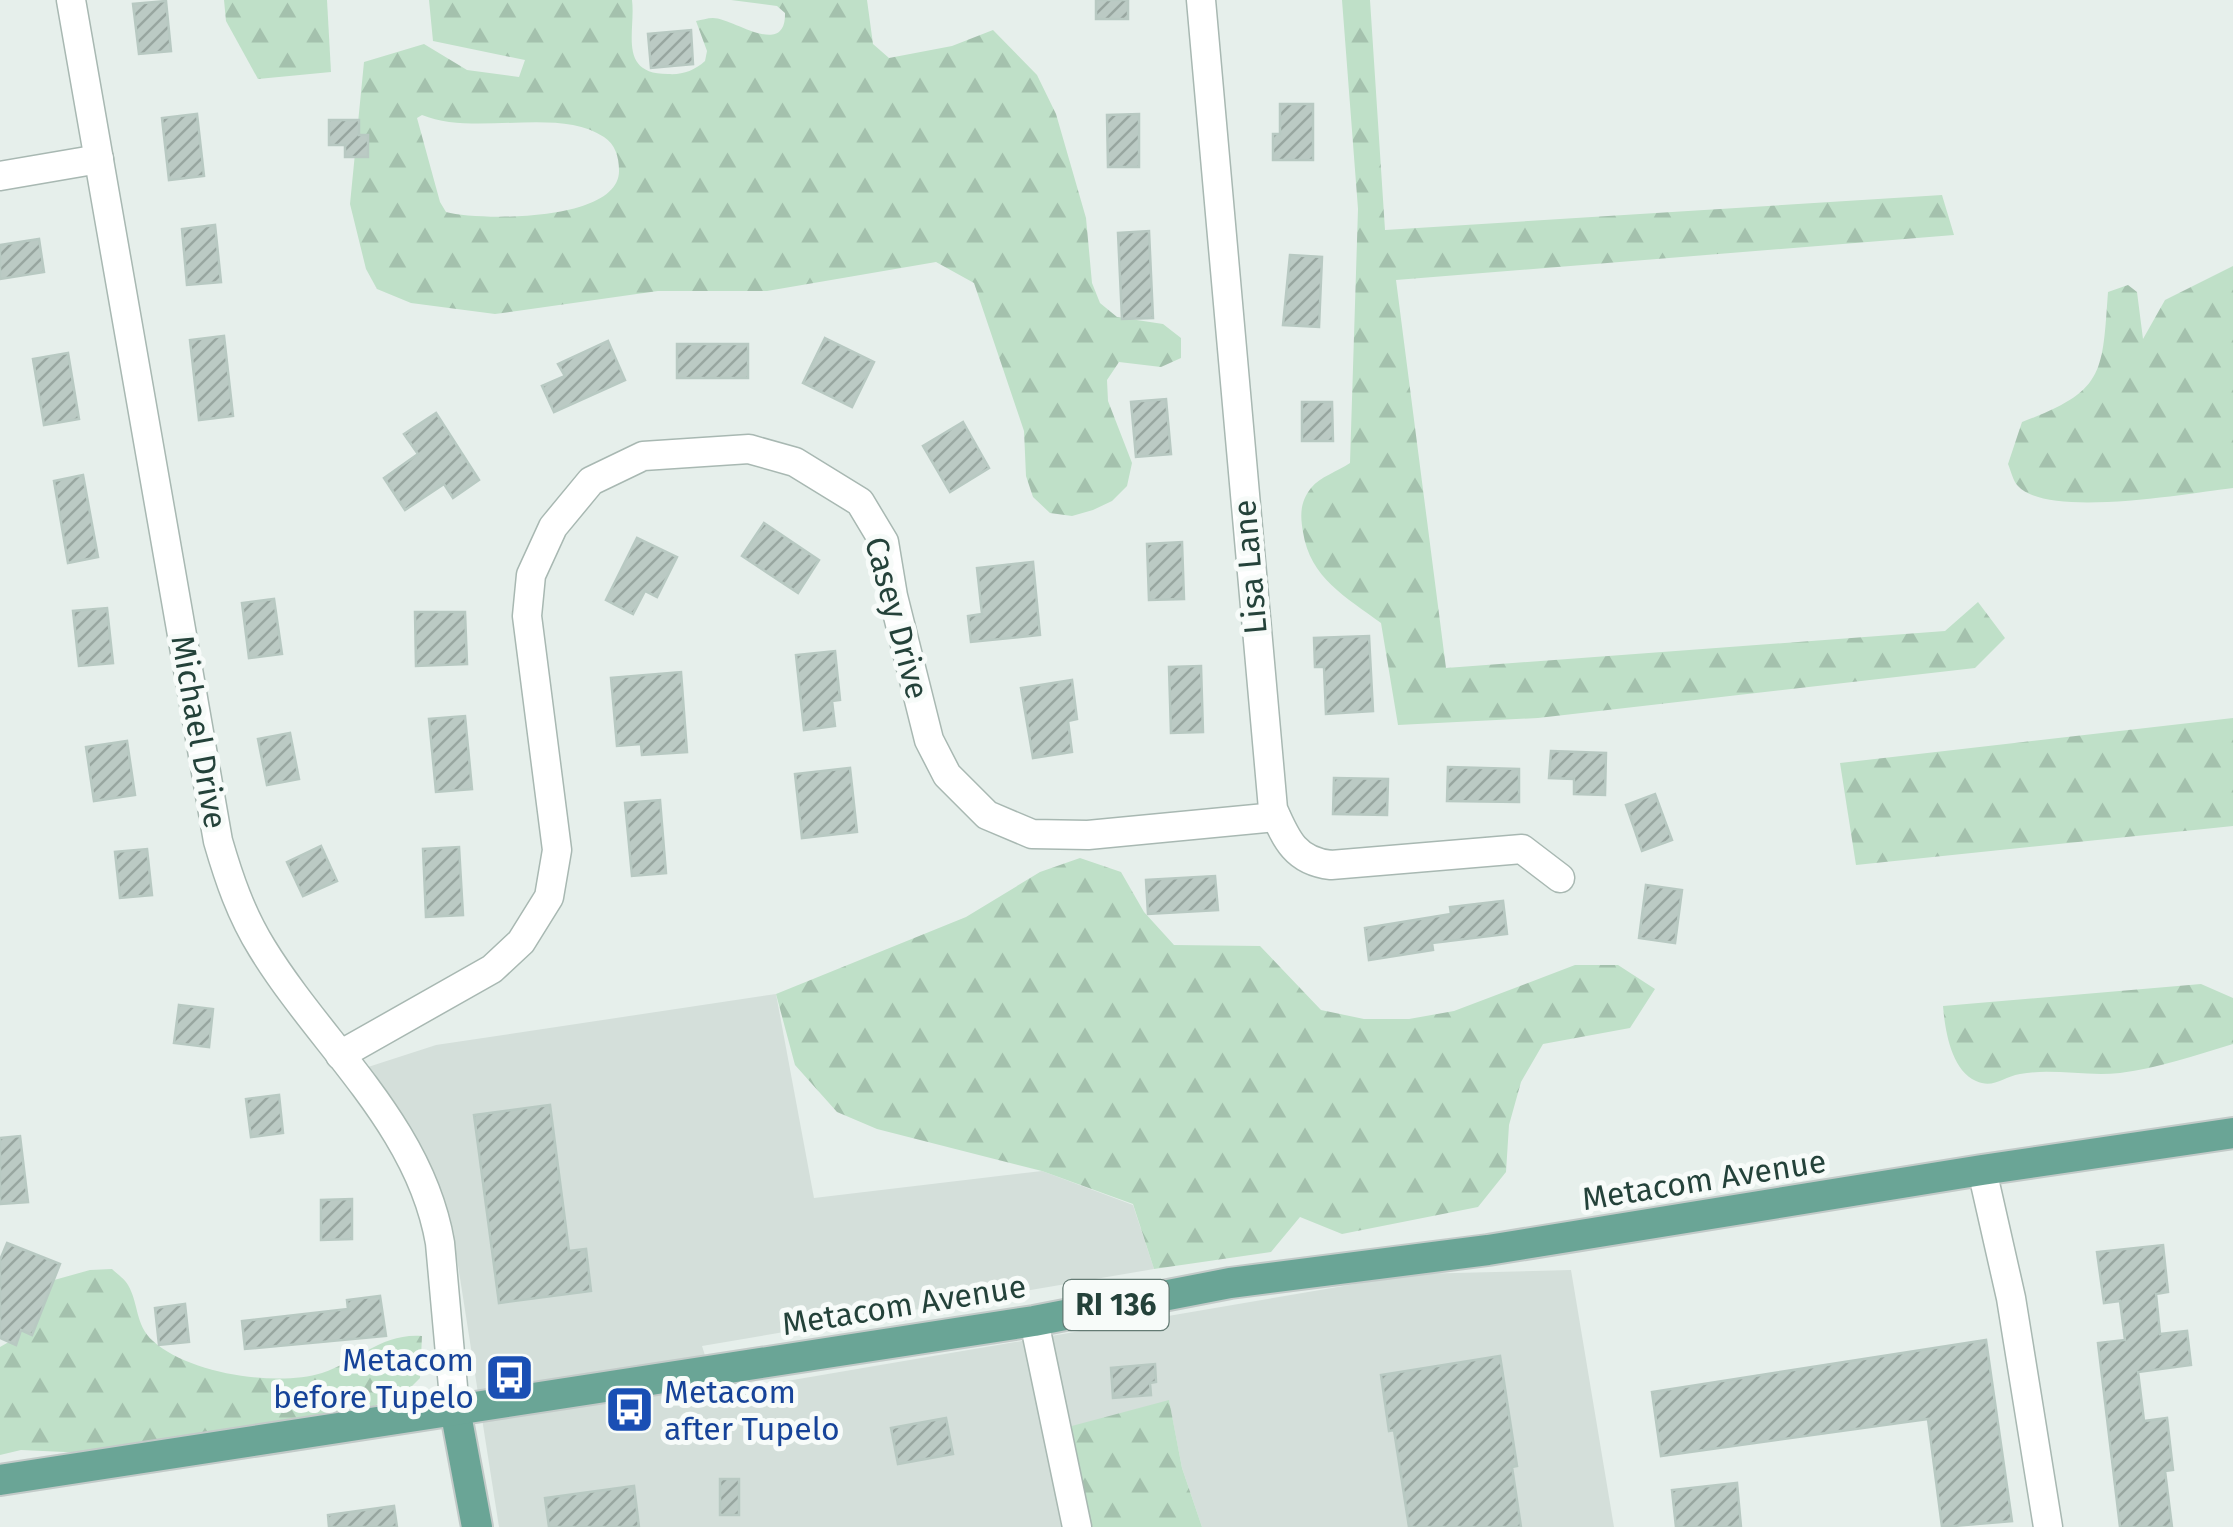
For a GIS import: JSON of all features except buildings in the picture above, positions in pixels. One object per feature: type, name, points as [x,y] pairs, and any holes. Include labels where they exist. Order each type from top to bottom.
[{"type":"main road","name":"Metacom Avenue","points":[[0,1480],[1034,1320],[1230,1283],[1488,1250],[2233,1133]]},
{"type":"main road","points":[[456,1410],[477,1527]]},
{"type":"street","name":"Michael Drive","points":[[71,0],[218,842],[236,898],[254,934],[406,1147],[436,1220],[456,1410]]},
{"type":"street","name":"Lisa Lane","points":[[1201,0],[1257,648],[1276,817],[1286,841],[1313,863],[1331,865],[1522,849],[1560,878]]},
{"type":"street","points":[[0,176],[100,159]]},
{"type":"street","name":"Casey Drive","points":[[340,1055],[492,969],[521,942],[549,897],[557,850],[527,616],[531,575],[553,527],[591,481],[644,456],[749,448],[796,462],[860,502],[884,542],[893,596],[929,740],[947,774],[987,814],[1032,834],[1088,835],[1276,817]]},
{"type":"street","points":[[1982,1170],[2011,1298],[2048,1527]]},
{"type":"street","points":[[1034,1320],[1076,1527]]},
{"type":"shaded area","points":[[776,994],[814,1198],[1042,1171],[1133,1205],[1154,1269],[702,1346],[717,1393],[1414,1274],[1571,1270],[1614,1527],[1202,1527],[1182,1468],[1169,1401],[1087,1527],[499,1527],[457,1259],[432,1186],[365,1068],[436,1045]]},
{"type":"green space","points":[[224,0],[327,0],[331,72],[258,79],[226,21]]},
{"type":"green space","points":[[429,0],[632,0],[635,59],[652,72],[668,74],[688,72],[705,61],[707,51],[696,21],[722,20],[768,35],[783,26],[785,13],[777,6],[731,0],[867,0],[873,44],[889,58],[952,46],[993,30],[1037,75],[1056,114],[1086,218],[1092,283],[1100,303],[1117,317],[1163,324],[1181,338],[1181,358],[1161,367],[1119,362],[1107,380],[1108,401],[1132,463],[1127,486],[1112,501],[1072,516],[1050,513],[1033,497],[1026,476],[1024,431],[974,283],[936,262],[767,291],[658,291],[495,314],[411,303],[377,289],[366,269],[350,204],[364,62],[424,44],[467,70],[519,77],[525,60],[433,41]],"holes":[[[422,115],[443,121],[540,122],[585,128],[604,137],[616,151],[619,170],[614,187],[598,200],[546,214],[488,217],[446,212],[417,118]]]},
{"type":"green space","points":[[1342,0],[1370,0],[1385,230],[1942,195],[1954,235],[1396,280],[1446,668],[1945,631],[1978,602],[2005,638],[1975,668],[1538,718],[1398,725],[1381,623],[1322,574],[1307,548],[1301,520],[1311,488],[1350,463],[1358,209]]},
{"type":"green space","points":[[2233,266],[2233,488],[2087,502],[2034,496],[2018,486],[2008,464],[2022,422],[2070,400],[2094,376],[2104,343],[2108,292],[2128,285],[2137,292],[2143,339],[2165,300]]},
{"type":"green space","points":[[2233,718],[2233,826],[1856,865],[1840,763]]},
{"type":"green space","points":[[1080,858],[1121,872],[1144,912],[1174,945],[1260,946],[1321,1010],[1364,1019],[1409,1019],[1454,1011],[1575,965],[1618,965],[1655,989],[1630,1028],[1543,1044],[1521,1082],[1509,1125],[1506,1172],[1478,1207],[1342,1234],[1300,1217],[1271,1252],[1154,1269],[1133,1204],[1042,1171],[877,1129],[837,1112],[795,1065],[776,994],[966,917],[1040,872]]},
{"type":"green space","points":[[2201,984],[2233,998],[2233,1044],[2135,1071],[2032,1072],[1982,1083],[1967,1076],[1955,1059],[1945,1026],[1943,1006]]},
{"type":"green space","points":[[112,1269],[128,1285],[147,1335],[188,1362],[234,1375],[303,1377],[335,1368],[394,1339],[422,1336],[420,1378],[405,1393],[364,1410],[108,1454],[21,1450],[0,1455],[0,1347],[14,1339],[47,1282],[90,1270]]},
{"type":"green space","points":[[1169,1400],[1182,1468],[1202,1527],[1087,1527],[1068,1427]]},
{"type":"place","name":"Metacom before Tupelo","points":[[509,1378]]},
{"type":"place","name":"Metacom after Tupelo","points":[[629,1410]]}]
